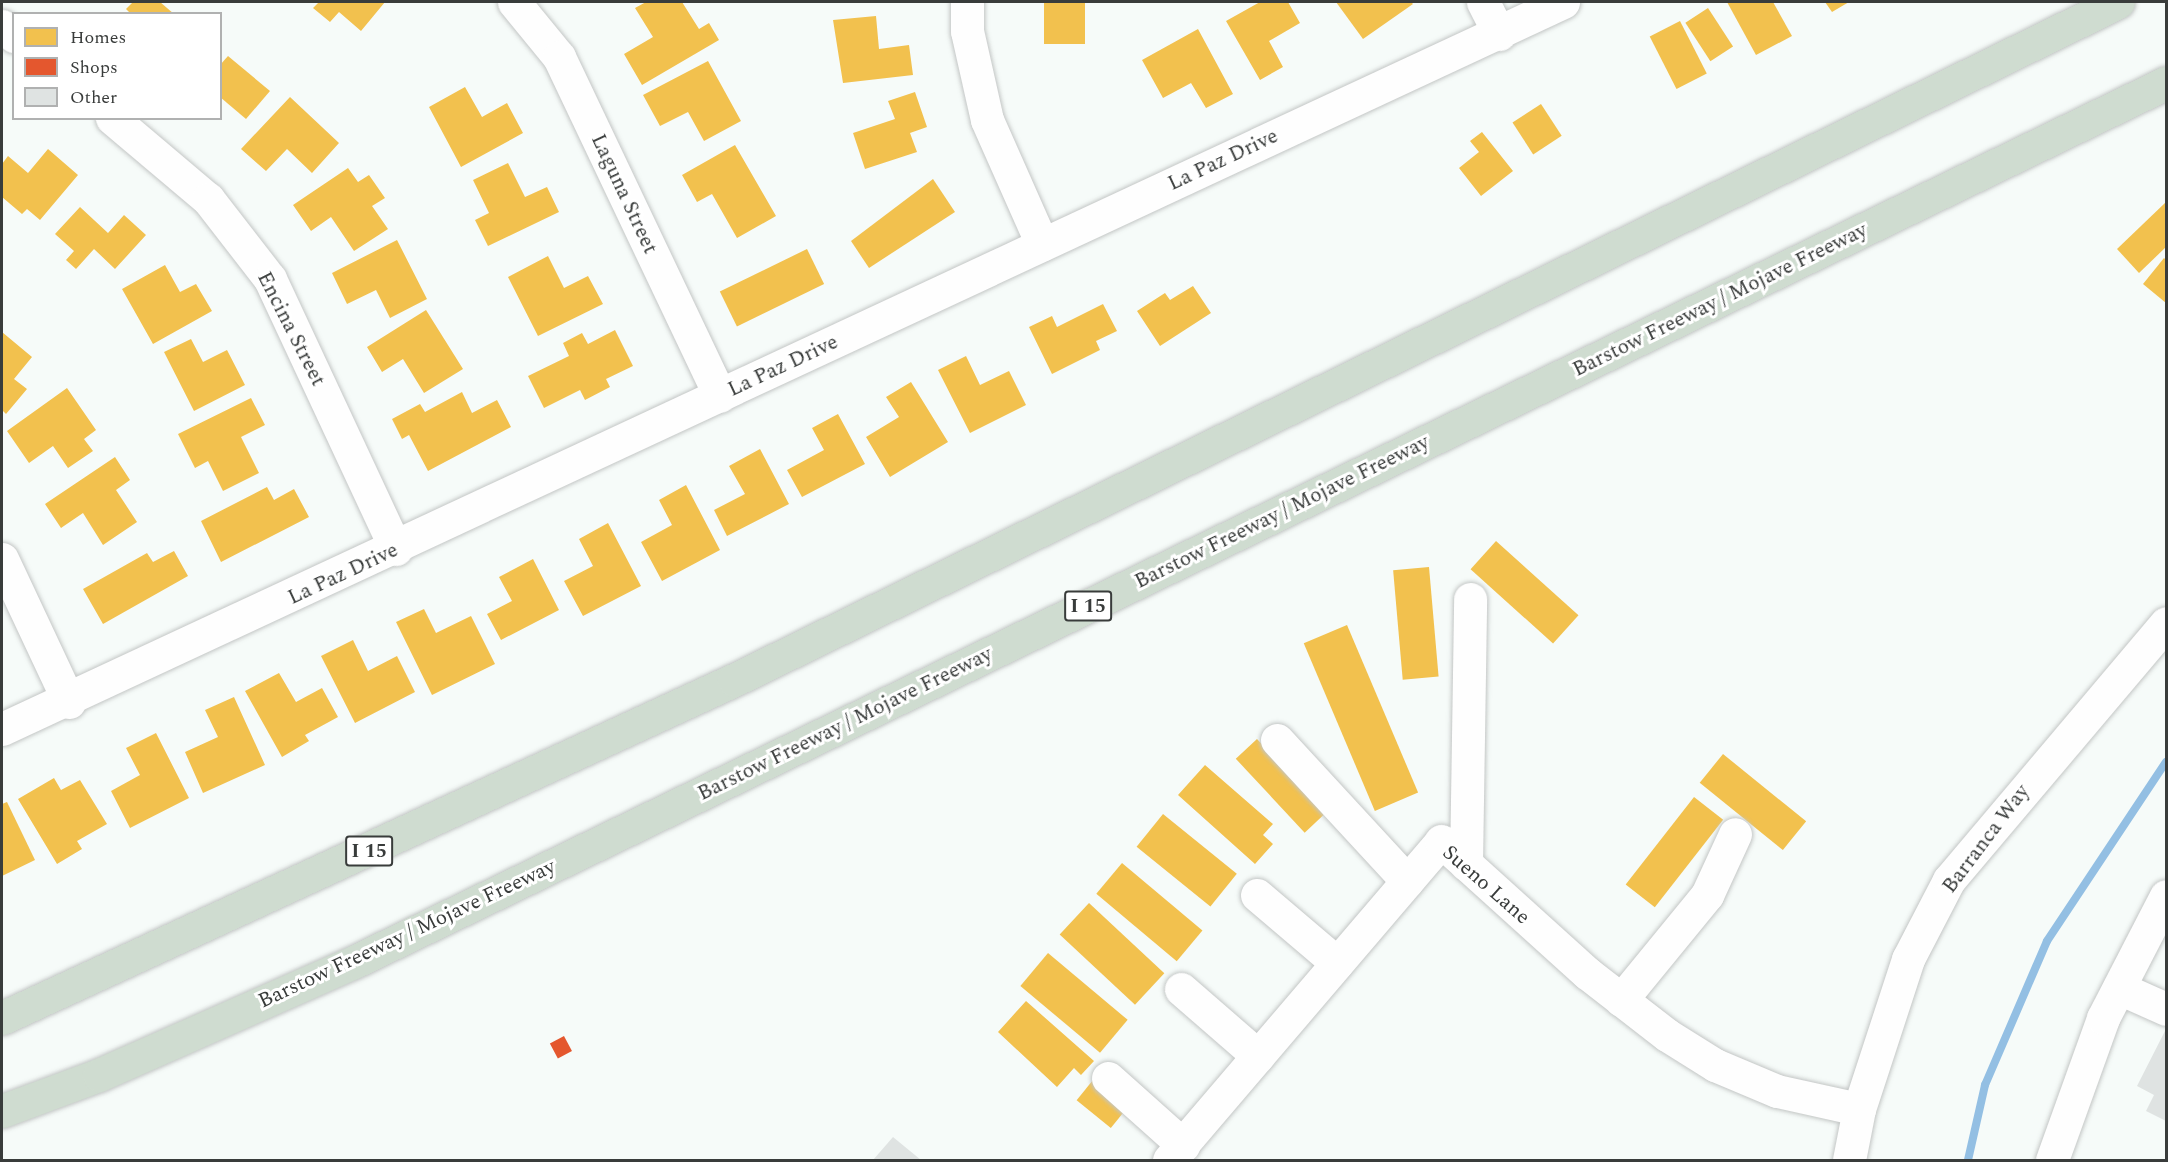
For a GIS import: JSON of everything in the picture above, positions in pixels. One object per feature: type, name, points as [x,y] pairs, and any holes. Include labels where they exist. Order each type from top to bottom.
[{"type":"highway","name":"I 15","points":[[2,1018],[734,680],[2118,2]]},
{"type":"highway","name":"Barstow Freeway / Mojave Freeway","points":[[2,1111],[99,1075],[354,962],[2166,83]]},
{"type":"street","name":"Laguna Street","points":[[514,2],[559,57],[720,396]]},
{"type":"street","points":[[967,2],[967,31],[987,120],[1042,244]]},
{"type":"street","points":[[1483,2],[1499,34]]},
{"type":"street","name":"La Paz Drive","points":[[2,729],[69,702],[1042,244],[1499,34],[1563,2]]},
{"type":"street","name":"Encina Street","points":[[114,120],[208,199],[270,279],[396,549]]},
{"type":"street","points":[[2,559],[69,702]]},
{"type":"street","points":[[1466,864],[1470,599]]},
{"type":"street","name":"Barranca Way","points":[[1849,1161],[1859,1109],[1908,959],[1949,880],[2166,623]]},
{"type":"street","points":[[1277,740],[1407,881]]},
{"type":"street","points":[[1621,1000],[1707,895],[1735,834]]},
{"type":"street","name":"Sueno Lane","points":[[1176,1153],[1441,841],[1621,1000],[1715,1065],[1777,1091],[1859,1109]]},
{"type":"street","points":[[1257,895],[1337,963]]},
{"type":"street","points":[[2052,1161],[2068,1107],[2119,988],[2166,896]]},
{"type":"street","points":[[2119,988],[2166,1009]]},
{"type":"street","points":[[1181,989],[1258,1056]]},
{"type":"street","points":[[1108,1078],[1176,1153]]},
{"type":"building: Homes","points":[[133,2],[160,2],[172,12],[129,12],[126,9]]},
{"type":"building: Homes","points":[[319,2],[385,2],[361,31],[339,12],[330,22],[313,8]]},
{"type":"building: Homes","points":[[646,2],[682,2],[699,29],[709,23],[719,40],[642,85],[624,54],[653,37],[635,8]]},
{"type":"building: Homes","points":[[1044,2],[1085,2],[1085,44],[1044,44]]},
{"type":"building: Homes","points":[[1260,2],[1288,2],[1300,23],[1269,41],[1283,67],[1260,80],[1226,21]]},
{"type":"building: Homes","points":[[1336,2],[1411,2],[1413,4],[1363,39]]},
{"type":"building: Homes","points":[[1727,2],[1773,2],[1792,36],[1756,55]]},
{"type":"building: Homes","points":[[1825,2],[1849,2],[1832,12]]},
{"type":"building: Homes","points":[[1708,8],[1733,47],[1710,61],[1685,23]]},
{"type":"building: Homes","points":[[876,16],[879,49],[909,45],[913,75],[843,83],[833,20]]},
{"type":"building: Homes","points":[[1680,21],[1707,74],[1676,89],[1650,36]]},
{"type":"building: Homes","points":[[1198,29],[1233,94],[1206,108],[1191,83],[1163,98],[1142,60]]},
{"type":"building: Homes","points":[[228,56],[270,91],[246,119],[222,99],[222,63]]},
{"type":"building: Homes","points":[[708,61],[741,121],[704,141],[688,112],[660,126],[643,95]]},
{"type":"building: Homes","points":[[465,87],[482,117],[507,103],[523,133],[461,167],[429,107]]},
{"type":"building: Homes","points":[[915,92],[927,127],[910,133],[917,152],[865,169],[853,133],[895,119],[888,101]]},
{"type":"building: Homes","points":[[290,97],[339,143],[312,173],[287,149],[266,171],[241,149]]},
{"type":"building: Homes","points":[[1541,104],[1562,136],[1533,154],[1512,123]]},
{"type":"building: Homes","points":[[1482,132],[1513,171],[1481,196],[1459,168],[1479,152],[1470,141]]},
{"type":"building: Homes","points":[[735,145],[776,216],[737,238],[712,194],[697,202],[682,175]]},
{"type":"building: Homes","points":[[48,149],[78,175],[40,220],[27,209],[22,214],[2,197],[2,164],[8,156],[28,173]]},
{"type":"building: Homes","points":[[508,163],[525,197],[547,187],[559,212],[488,246],[475,220],[489,213],[473,180]]},
{"type":"building: Homes","points":[[348,168],[358,182],[369,175],[385,198],[372,206],[388,229],[354,251],[331,217],[311,231],[293,205]]},
{"type":"building: Homes","points":[[933,179],[955,212],[869,268],[851,241]]},
{"type":"building: Homes","points":[[2166,202],[2166,247],[2139,273],[2117,249]]},
{"type":"building: Homes","points":[[80,207],[108,233],[124,215],[146,235],[115,269],[94,249],[76,269],[66,260],[74,251],[55,234]]},
{"type":"building: Homes","points":[[397,240],[427,299],[390,318],[376,290],[347,304],[332,273]]},
{"type":"building: Homes","points":[[807,249],[824,284],[737,327],[720,292]]},
{"type":"building: Homes","points":[[548,256],[564,288],[588,276],[603,304],[538,336],[508,277]]},
{"type":"building: Homes","points":[[2164,258],[2166,260],[2166,303],[2143,284]]},
{"type":"building: Homes","points":[[165,265],[180,292],[196,284],[212,311],[153,344],[122,289]]},
{"type":"building: Homes","points":[[1193,286],[1211,313],[1160,346],[1137,311],[1165,293],[1170,300]]},
{"type":"building: Homes","points":[[1103,304],[1117,331],[1096,341],[1100,350],[1052,374],[1029,327],[1052,316],[1057,327]]},
{"type":"building: Homes","points":[[426,310],[463,369],[424,393],[403,359],[382,372],[367,347]]},
{"type":"building: Homes","points":[[615,330],[633,366],[606,379],[610,387],[585,400],[580,390],[544,408],[528,376],[569,356],[563,343],[582,333],[588,344]]},
{"type":"building: Homes","points":[[2,332],[32,357],[14,379],[27,389],[6,414],[2,410]]},
{"type":"building: Homes","points":[[191,339],[203,362],[227,350],[245,385],[194,411],[164,352]]},
{"type":"building: Homes","points":[[966,356],[980,385],[1009,371],[1026,405],[970,433],[938,370]]},
{"type":"building: Homes","points":[[911,382],[948,442],[890,477],[866,437],[899,417],[886,397]]},
{"type":"building: Homes","points":[[67,388],[96,430],[84,439],[93,451],[68,468],[53,446],[29,463],[7,431]]},
{"type":"building: Homes","points":[[462,392],[472,413],[497,400],[511,427],[428,471],[409,435],[402,439],[392,419],[420,404],[425,412]]},
{"type":"building: Homes","points":[[251,398],[265,425],[241,437],[259,473],[223,491],[208,461],[195,468],[178,434]]},
{"type":"building: Homes","points":[[838,414],[865,464],[802,497],[787,470],[824,450],[812,428]]},
{"type":"building: Homes","points":[[760,449],[789,504],[727,536],[714,510],[745,494],[729,466]]},
{"type":"building: Homes","points":[[115,457],[130,480],[116,490],[137,522],[103,545],[83,513],[61,528],[45,504]]},
{"type":"building: Homes","points":[[686,485],[720,550],[662,581],[641,542],[672,525],[659,500]]},
{"type":"building: Homes","points":[[267,487],[274,500],[294,489],[309,517],[221,562],[201,521]]},
{"type":"building: Homes","points":[[608,523],[641,586],[583,616],[564,581],[593,566],[579,539]]},
{"type":"building: Homes","points":[[1496,541],[1578,615],[1553,644],[1471,569]]},
{"type":"building: Homes","points":[[174,551],[188,576],[103,624],[83,589],[147,553],[153,562]]},
{"type":"building: Homes","points":[[533,559],[559,610],[501,640],[487,614],[512,601],[499,577]]},
{"type":"building: Homes","points":[[1429,567],[1439,677],[1403,680],[1393,570]]},
{"type":"building: Homes","points":[[424,609],[436,633],[471,616],[495,664],[432,695],[396,622]]},
{"type":"building: Homes","points":[[1347,625],[1418,793],[1375,811],[1304,643]]},
{"type":"building: Homes","points":[[353,640],[368,671],[397,656],[415,692],[355,723],[321,656]]},
{"type":"building: Homes","points":[[279,673],[296,702],[322,688],[338,717],[305,735],[309,741],[282,757],[245,691]]},
{"type":"building: Homes","points":[[234,697],[265,765],[203,793],[185,752],[218,737],[205,710]]},
{"type":"building: Homes","points":[[156,733],[189,798],[130,828],[111,791],[140,775],[126,748]]},
{"type":"building: Homes","points":[[1257,739],[1326,813],[1305,833],[1236,759]]},
{"type":"building: Homes","points":[[1723,754],[1806,821],[1783,850],[1700,783]]},
{"type":"building: Homes","points":[[1205,765],[1273,824],[1263,835],[1273,844],[1255,864],[1178,795]]},
{"type":"building: Homes","points":[[54,778],[61,790],[80,780],[107,824],[77,841],[82,849],[57,864],[18,799]]},
{"type":"building: Homes","points":[[1694,797],[1723,820],[1655,907],[1626,884]]},
{"type":"building: Homes","points":[[7,802],[35,860],[2,876],[2,804]]},
{"type":"building: Homes","points":[[1163,814],[1237,874],[1210,906],[1137,847]]},
{"type":"building: Homes","points":[[1122,863],[1202,930],[1177,961],[1096,894]]},
{"type":"building: Homes","points":[[1089,903],[1164,973],[1135,1005],[1060,934]]},
{"type":"building: Homes","points":[[1048,953],[1128,1020],[1100,1053],[1020,986]]},
{"type":"building: Homes","points":[[1026,1001],[1094,1061],[1081,1075],[1074,1068],[1057,1087],[998,1032]]},
{"type":"building: Homes","points":[[1093,1080],[1127,1108],[1111,1128],[1077,1100]]},
{"type":"building: Shops","points":[[564,1036],[572,1051],[558,1059],[550,1044]]},
{"type":"building: Other","points":[[2166,1029],[2166,1121],[2146,1111],[2154,1095],[2137,1086]]},
{"type":"building: Other","points":[[893,1137],[921,1160],[873,1160]]},
{"type":"waterway","points":[[1968,1160],[1985,1085],[2047,941],[2166,762]]}]
